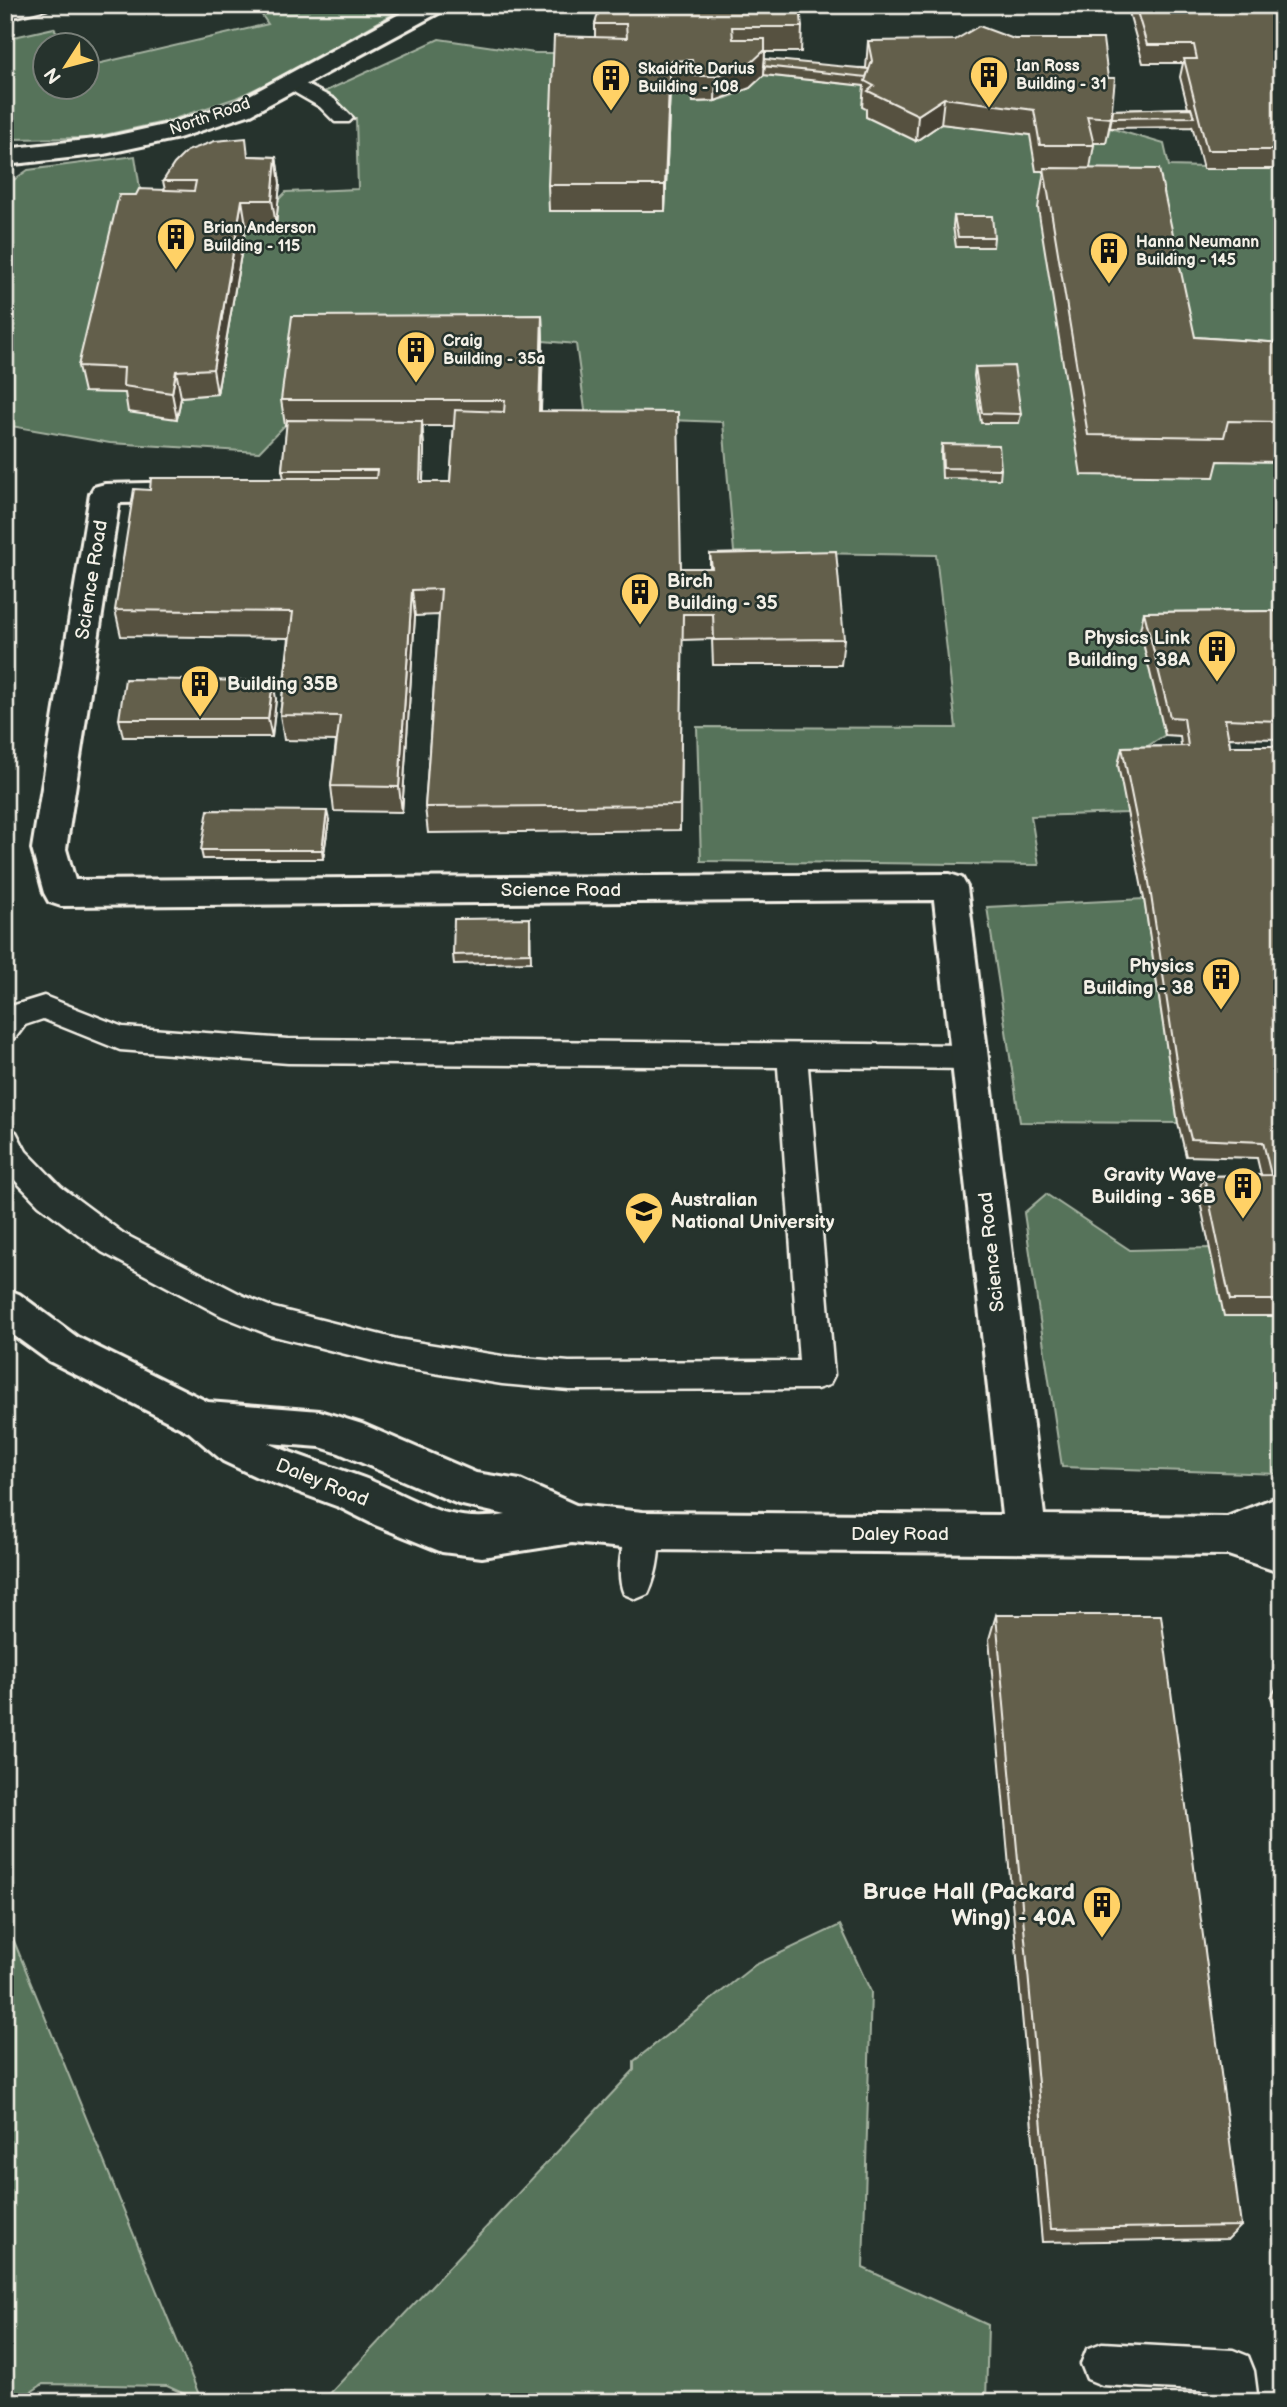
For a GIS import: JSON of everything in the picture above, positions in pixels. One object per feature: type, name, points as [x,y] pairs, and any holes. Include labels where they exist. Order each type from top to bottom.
[{"type":"street","name":"North Road","points":[[5,157],[104,146],[170,132],[242,109],[435,5]]},
{"type":"street","name":"Science Road","points":[[213,492],[105,494],[49,849],[61,894],[950,887],[1025,1534]]},
{"type":"street","name":"Daley Road","points":[[5,1306],[63,1349],[203,1419],[238,1448],[272,1464],[353,1493],[390,1512],[442,1533],[482,1538],[572,1524],[643,1531],[1227,1536],[1282,1554]]},
{"type":"street","name":"Daley Road","points":[[1227,1536],[1282,1514]]},
{"type":"lane","points":[[5,13],[40,5]]},
{"type":"lane","points":[[292,83],[327,103],[342,118]]},
{"type":"lane","points":[[5,1029],[14,1017],[44,1007],[120,1038],[288,1051],[970,1057]]},
{"type":"lane","points":[[5,1141],[15,1160],[50,1196],[113,1244],[233,1306],[270,1321],[397,1353],[502,1370],[569,1376],[817,1375],[792,1055]]},
{"type":"lane","points":[[636,1583],[643,1531]]},
{"type":"lane","points":[[1102,2364],[1233,2371],[1237,2402]]},
{"type":"green space","points":[[255,5],[408,5],[293,71],[236,98],[168,121],[91,138],[5,139],[5,39],[32,33],[32,102],[102,102],[102,63],[268,24]]},
{"type":"green space","points":[[54,28],[56,32],[36,32]]},
{"type":"green space","points":[[439,39],[535,53],[566,53],[549,211],[665,211],[670,86],[691,86],[693,102],[713,101],[748,88],[764,75],[870,86],[915,141],[941,124],[1106,143],[1110,128],[1164,144],[1169,166],[1282,169],[1282,629],[1140,630],[1165,735],[1118,765],[1128,813],[1031,816],[1039,865],[701,861],[697,727],[956,728],[936,555],[734,552],[723,422],[586,417],[576,344],[543,341],[296,342],[285,425],[259,452],[110,443],[5,425],[5,186],[28,170],[135,156],[144,215],[84,392],[129,393],[177,418],[181,397],[217,394],[246,225],[276,225],[278,200],[286,192],[358,189],[356,118],[342,118],[315,96]]},
{"type":"green space","points":[[1144,899],[1178,1123],[1020,1122],[987,907]]},
{"type":"green space","points":[[1046,1194],[1130,1250],[1210,1248],[1282,1316],[1282,1474],[1062,1467],[1024,1213]]},
{"type":"green space","points":[[5,1919],[202,2402],[167,2386],[43,2384],[16,2402],[5,2402]]},
{"type":"green space","points":[[840,1925],[871,1992],[863,2268],[988,2325],[986,2402],[322,2402],[634,2070],[634,2061],[755,1965]]},
{"type":"building","name":"Skaidrite Darius Building - 108","points":[[607,5],[800,5],[802,27],[732,27],[733,39],[765,39],[765,50],[751,63],[716,76],[694,76],[692,60],[670,61],[665,185],[548,185],[554,36],[627,38],[626,24],[595,24],[599,10]]},
{"type":"building","points":[[1135,5],[1282,5],[1282,150],[1207,150],[1184,59],[1197,59],[1194,45],[1147,45]]},
{"type":"building","name":"Ian Ross Building - 31","points":[[979,26],[1014,39],[1103,39],[1108,78],[1115,78],[1111,118],[1087,116],[1094,145],[1040,145],[1034,110],[944,98],[918,115],[868,91],[874,86],[865,81],[872,61],[868,41],[955,40]]},
{"type":"building","points":[[765,59],[869,69],[866,77],[764,66]]},
{"type":"building","points":[[1191,108],[1194,117],[1112,118],[1113,110]]},
{"type":"building","name":"Brian Anderson Building - 115","points":[[246,138],[248,156],[276,157],[272,200],[242,200],[213,369],[176,371],[172,393],[123,386],[124,368],[78,366],[119,195],[136,195],[139,189],[194,191],[196,181],[163,181],[174,164],[187,151],[215,141]]},
{"type":"building","name":"Hanna Neumann Building - 145","points":[[1044,168],[1159,169],[1195,337],[1282,343],[1282,422],[1228,421],[1224,437],[1088,435]]},
{"type":"building","points":[[954,216],[992,216],[994,237],[958,237]]},
{"type":"building","name":"Birch Building - 35","points":[[542,315],[539,411],[678,412],[681,568],[712,568],[710,554],[836,551],[844,639],[714,640],[713,614],[683,614],[680,805],[425,807],[441,589],[412,590],[399,787],[331,786],[340,716],[280,715],[293,612],[115,610],[134,489],[150,490],[151,478],[376,478],[377,470],[282,470],[287,420],[422,421],[420,482],[450,482],[455,410],[504,412],[505,400],[281,400],[292,316]]},
{"type":"building","points":[[1014,366],[1021,414],[982,413],[975,367]]},
{"type":"building","points":[[942,444],[999,445],[1001,469],[943,468]]},
{"type":"building","name":"Physics Building - 38","points":[[1282,611],[1282,721],[1225,719],[1230,746],[1282,746],[1282,1300],[1230,1300],[1204,1176],[1271,1175],[1263,1142],[1191,1139],[1183,1107],[1149,882],[1122,747],[1188,746],[1184,718],[1170,717],[1144,612]]},
{"type":"building","points":[[125,679],[273,681],[268,719],[119,719]]},
{"type":"building","points":[[208,810],[327,811],[322,850],[201,850]]},
{"type":"building","points":[[530,918],[530,953],[453,955],[454,919]]},
{"type":"building","name":"Bruce Hall (Packard Wing) - 40A","points":[[996,1615],[1161,1615],[1241,2226],[1051,2229]]},
{"type":"place","name":"Ian Ross Building - 31","points":[[989,109]]},
{"type":"place","name":"Skaidrite Darius Building - 108","points":[[611,112]]},
{"type":"place","name":"Brian Anderson Building - 115","points":[[176,271]]},
{"type":"place","name":"Hanna Neumann Building - 145","points":[[1109,285]]},
{"type":"place","name":"Craig Building - 35a","points":[[416,384]]},
{"type":"place","name":"Birch Building - 35","points":[[640,626]]},
{"type":"place","name":"Physics Link Building - 38A","points":[[1217,683]]},
{"type":"place","name":"Building 35B","points":[[200,718]]},
{"type":"place","name":"Physics Building - 38","points":[[1221,1011]]},
{"type":"place","name":"Gravity Wave Building - 36B","points":[[1243,1220]]},
{"type":"place","name":"Australian National University","points":[[644,1245]]},
{"type":"place","name":"Bruce Hall (Packard Wing) - 40A","points":[[1102,1939]]}]
